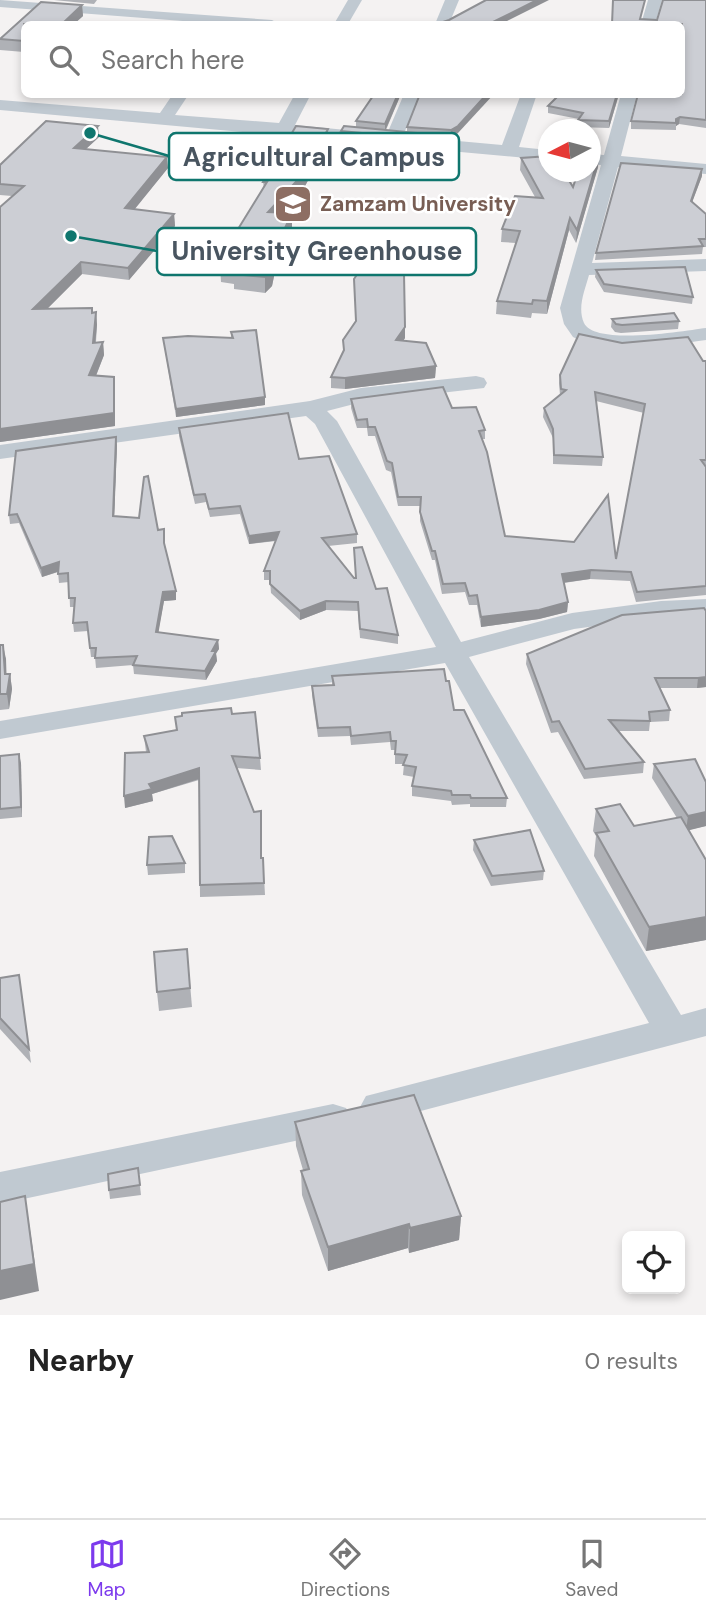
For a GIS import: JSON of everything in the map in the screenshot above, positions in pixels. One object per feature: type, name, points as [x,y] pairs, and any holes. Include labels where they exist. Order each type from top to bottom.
[{"type":"street","points":[[128,20],[147,0]]},
{"type":"street","points":[[343,21],[355,0]]},
{"type":"street","points":[[443,21],[452,0]]},
{"type":"street","points":[[649,21],[655,0]]},
{"type":"street","points":[[0,3],[40,4],[128,20],[237,19]]},
{"type":"street","points":[[21,21],[40,4]]},
{"type":"street","points":[[45,109],[56,98]]},
{"type":"street","points":[[164,118],[178,98]]},
{"type":"street","points":[[285,128],[301,98]]},
{"type":"street","points":[[393,139],[410,98]]},
{"type":"street","points":[[509,151],[528,98]]},
{"type":"street","points":[[627,98],[601,160],[706,169]]},
{"type":"street","points":[[0,105],[285,128],[538,154]]},
{"type":"street","points":[[597,182],[582,269],[570,308],[572,320],[581,335],[613,341],[706,334]]},
{"type":"street","points":[[582,269],[706,265]]},
{"type":"street","points":[[0,452],[311,408],[361,395],[476,383]]},
{"type":"street","points":[[0,1188],[335,1119],[689,1026],[453,653],[325,421],[311,408]]},
{"type":"street","points":[[0,730],[453,653],[572,621],[661,609],[706,607]]},
{"type":"building","points":[[486,0],[537,0],[495,21],[446,21]]},
{"type":"building","points":[[613,0],[645,0],[640,19],[657,20],[663,0],[706,0],[706,120],[680,117],[676,119],[676,123],[631,121],[637,98],[685,98],[685,21],[612,21]]},
{"type":"building","points":[[41,2],[82,5],[65,21],[21,21],[21,41],[0,39]]},
{"type":"building","points":[[372,98],[396,98],[385,124],[356,121]]},
{"type":"building","points":[[418,98],[483,98],[451,130],[407,127]]},
{"type":"building","points":[[556,98],[616,98],[609,121],[579,119],[583,113],[548,106]]},
{"type":"building","points":[[46,121],[98,126],[74,148],[167,157],[125,208],[174,214],[128,268],[81,262],[33,309],[92,308],[92,313],[96,312],[93,343],[103,342],[89,375],[114,377],[114,413],[0,429],[0,207],[24,186],[0,184],[0,165]]},
{"type":"building","points":[[296,126],[328,129],[305,172],[268,212],[292,213],[278,243],[272,271],[265,277],[233,274],[237,269],[220,267],[242,233],[238,229],[267,182],[263,182]]},
{"type":"building","points":[[344,126],[439,135],[435,140],[341,131]]},
{"type":"building","points":[[538,157],[538,182],[570,182],[573,187],[575,182],[591,182],[577,230],[570,218],[547,301],[533,300],[532,304],[497,301],[520,231],[502,229],[515,196],[543,198],[521,158]]},
{"type":"building","points":[[621,163],[702,169],[691,201],[706,214],[706,239],[699,239],[703,246],[596,253]]},
{"type":"building","points":[[685,267],[693,297],[604,284],[596,270]]},
{"type":"building","points":[[360,270],[404,274],[405,327],[396,340],[426,343],[436,366],[345,378],[331,377],[344,350],[343,340],[356,321],[354,279]]},
{"type":"building","points":[[674,313],[679,321],[622,325],[616,324],[612,319]]},
{"type":"building","points":[[256,330],[265,397],[176,409],[163,338],[233,338],[231,332]]},
{"type":"building","points":[[579,334],[622,343],[688,337],[703,361],[706,361],[706,460],[701,460],[706,467],[706,586],[637,592],[631,572],[591,570],[562,574],[568,602],[539,610],[481,617],[477,595],[469,596],[465,583],[443,584],[435,551],[432,551],[420,512],[421,497],[398,497],[392,463],[387,461],[375,427],[368,427],[367,419],[357,420],[351,399],[443,387],[452,408],[476,407],[485,430],[479,431],[487,452],[505,536],[574,542],[608,495],[616,559],[645,404],[595,392],[603,457],[554,455],[553,429],[544,408],[566,390],[561,389],[560,375]]},
{"type":"building","points":[[288,413],[299,459],[329,456],[357,534],[322,538],[354,578],[354,548],[362,547],[376,589],[387,588],[398,635],[360,629],[358,602],[326,601],[300,611],[270,584],[270,571],[264,571],[279,532],[249,536],[240,506],[209,509],[205,494],[194,495],[179,428]]},
{"type":"building","points":[[116,437],[113,516],[139,518],[144,477],[148,476],[158,530],[164,529],[164,543],[176,591],[163,592],[156,632],[218,640],[212,651],[216,651],[205,671],[133,665],[137,656],[95,658],[96,648],[90,648],[87,622],[73,623],[75,598],[69,598],[68,573],[58,574],[59,562],[41,568],[17,514],[9,515],[16,451]]},
{"type":"building","points":[[704,608],[706,677],[655,678],[670,710],[649,712],[650,721],[609,720],[644,762],[585,769],[559,721],[552,722],[527,654],[622,615]]},
{"type":"building","points":[[0,645],[3,645],[5,674],[10,674],[7,694],[0,694]]},
{"type":"building","points":[[444,669],[454,710],[464,710],[507,798],[471,798],[470,795],[452,795],[451,791],[412,786],[416,767],[403,765],[407,755],[395,754],[396,741],[391,741],[390,732],[351,736],[350,727],[318,728],[312,686],[334,685],[332,676]]},
{"type":"building","points":[[231,708],[232,714],[255,712],[260,758],[232,756],[254,812],[261,811],[264,883],[200,885],[199,768],[149,784],[152,789],[124,796],[125,753],[149,752],[144,736],[177,730],[175,717],[182,716],[182,713]]},
{"type":"building","points":[[19,754],[21,807],[0,809],[0,756]]},
{"type":"building","points":[[695,759],[706,782],[706,812],[688,816],[654,764]]},
{"type":"building","points":[[620,804],[634,826],[681,817],[706,860],[706,917],[649,927],[596,833],[609,831],[596,809]]},
{"type":"building","points":[[530,830],[544,871],[492,876],[474,840]]},
{"type":"building","points":[[172,836],[185,863],[147,865],[149,837]]},
{"type":"building","points":[[187,949],[190,988],[157,992],[154,952]]},
{"type":"building","points":[[19,975],[29,1049],[0,1018],[0,978]]},
{"type":"building","points":[[414,1095],[461,1216],[410,1228],[409,1224],[328,1247],[301,1171],[309,1169],[295,1122]]},
{"type":"building","points":[[138,1168],[140,1185],[109,1190],[108,1174]]},
{"type":"building","points":[[25,1196],[34,1264],[0,1271],[0,1202]]},
{"type":"place","name":"Agricultural Campus","points":[[90,133]]},
{"type":"place","name":"Zamzam University","points":[[293,204]]},
{"type":"place","name":"University Greenhouse","points":[[71,236]]}]
